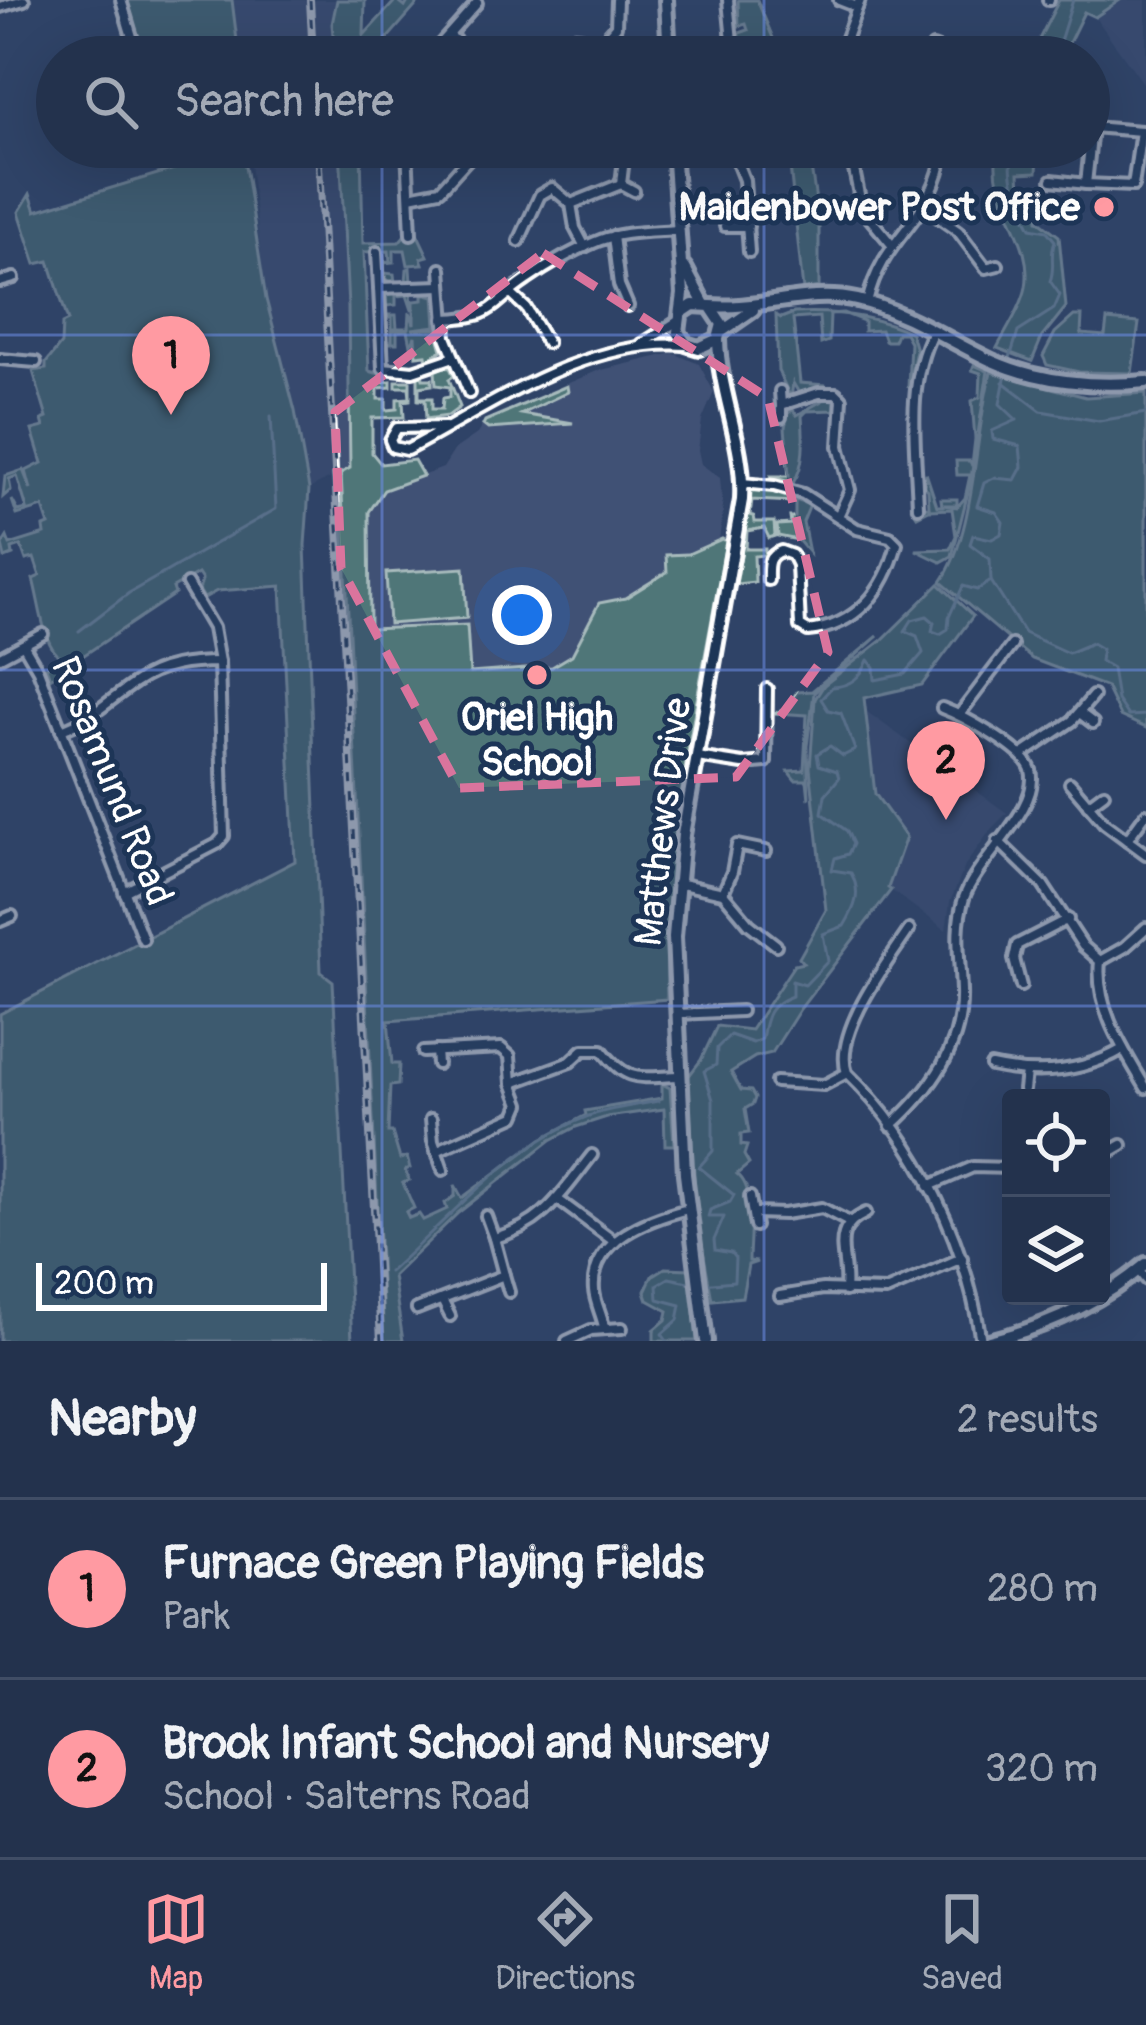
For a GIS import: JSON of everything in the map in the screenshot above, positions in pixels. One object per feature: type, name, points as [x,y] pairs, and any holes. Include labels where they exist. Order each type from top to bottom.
[{"type":"street","points":[[0,7],[24,0]]},
{"type":"street","points":[[121,0],[132,36]]},
{"type":"street","points":[[607,36],[616,26],[617,0]]},
{"type":"street","points":[[666,0],[667,36]]},
{"type":"street","points":[[728,0],[731,36]]},
{"type":"street","points":[[839,0],[859,3],[847,36]]},
{"type":"street","points":[[449,35],[476,3]]},
{"type":"street","points":[[1052,180],[1133,186],[1144,132],[1110,129]]},
{"type":"street","points":[[408,168],[411,234]]},
{"type":"street","points":[[410,196],[440,190],[460,168]]},
{"type":"street","points":[[621,184],[623,168]]},
{"type":"street","points":[[675,168],[682,259],[679,336],[694,347]]},
{"type":"street","points":[[740,168],[745,180],[749,252]]},
{"type":"street","points":[[854,168],[862,209],[892,245]]},
{"type":"street","points":[[867,303],[878,266],[925,208],[941,168]]},
{"type":"street","points":[[1086,184],[1088,168]]},
{"type":"street","points":[[621,184],[634,191]]},
{"type":"street","points":[[572,204],[621,184]]},
{"type":"street","points":[[519,241],[543,191],[556,189],[572,204],[575,228],[585,247]]},
{"type":"street","points":[[925,208],[958,231],[986,268],[986,280]]},
{"type":"street","points":[[725,226],[748,226]]},
{"type":"street","points":[[444,319],[482,314],[526,280],[613,236],[678,230]]},
{"type":"street","points":[[613,236],[628,306]]},
{"type":"street","points":[[377,252],[383,368],[413,370],[454,357]]},
{"type":"street","points":[[682,259],[707,305],[720,317],[720,336]]},
{"type":"street","points":[[986,268],[998,265]]},
{"type":"street","points":[[441,269],[444,319],[469,393]]},
{"type":"street","points":[[0,282],[14,278]]},
{"type":"street","points":[[621,290],[634,284]]},
{"type":"street","points":[[379,288],[442,286]]},
{"type":"street","points":[[512,295],[548,343]]},
{"type":"street","points":[[445,427],[400,428],[390,440],[393,448],[407,450],[480,406],[656,337],[688,307],[827,296],[867,303],[1019,371],[1093,384],[1146,382]]},
{"type":"street","points":[[630,349],[694,347],[720,336],[740,317],[767,304]]},
{"type":"street","points":[[918,507],[914,385],[933,332]]},
{"type":"street","name":"Matthews Drive","points":[[706,1341],[688,1209],[676,1014],[677,884],[742,483],[720,336]]},
{"type":"street","name":"Matthews Drive","points":[[694,347],[724,386]]},
{"type":"street","points":[[0,359],[36,362]]},
{"type":"street","points":[[780,391],[781,417]]},
{"type":"street","points":[[781,405],[823,393],[836,393],[842,399],[838,446],[850,493],[839,514]]},
{"type":"street","points":[[742,483],[794,491],[862,531],[884,535],[897,544],[877,591],[858,613],[832,627],[804,630],[799,622],[792,555],[772,554],[768,580]]},
{"type":"street","points":[[124,892],[218,844],[224,836],[219,662],[213,628],[187,584]]},
{"type":"street","points":[[0,657],[43,634]]},
{"type":"street","points":[[958,715],[1012,644]]},
{"type":"street","name":"Rosamund Road","points":[[23,646],[38,670],[143,939]]},
{"type":"street","points":[[61,730],[92,717],[156,671],[179,664],[219,662]]},
{"type":"street","points":[[697,757],[743,764],[766,762],[767,689]]},
{"type":"street","points":[[1023,754],[1081,713],[1093,696]]},
{"type":"street","points":[[767,704],[784,703]]},
{"type":"street","points":[[891,1126],[924,1093],[952,1045],[961,1003],[960,912],[976,870],[1031,793],[1031,770],[1023,754],[942,709]]},
{"type":"street","points":[[1081,713],[1093,723]]},
{"type":"street","points":[[1070,783],[1088,805],[1146,854]]},
{"type":"street","points":[[1088,805],[1104,793]]},
{"type":"street","points":[[1127,840],[1146,814]]},
{"type":"street","points":[[998,841],[1034,874],[1083,946],[1100,962],[1100,996],[1146,1088]]},
{"type":"street","points":[[725,843],[766,851]]},
{"type":"street","points":[[723,893],[733,872],[736,845]]},
{"type":"street","points":[[677,884],[723,893],[776,945]]},
{"type":"street","points":[[0,921],[13,916]]},
{"type":"street","points":[[1022,986],[1014,959],[1017,945],[1068,919]]},
{"type":"street","points":[[763,934],[771,921]]},
{"type":"street","points":[[1100,962],[1146,928]]},
{"type":"street","points":[[909,930],[864,996],[844,1051],[848,1073],[891,1126],[929,1186],[962,1258],[985,1341],[1038,1327],[1144,1271]]},
{"type":"street","points":[[901,942],[913,952]]},
{"type":"street","points":[[724,998],[725,1012]]},
{"type":"street","points":[[676,1014],[741,1011]]},
{"type":"street","points":[[423,1052],[501,1048],[510,1056],[520,1104],[518,1114],[436,1151]]},
{"type":"street","points":[[991,1066],[1026,1072],[1083,1066],[1123,1048]]},
{"type":"street","points":[[512,1083],[570,1062],[587,1049],[602,1050],[627,1076],[680,1076]]},
{"type":"street","points":[[436,1051],[437,1064]]},
{"type":"street","points":[[1024,1089],[1026,1072]]},
{"type":"street","points":[[776,1082],[824,1085],[848,1073]]},
{"type":"street","points":[[803,1101],[805,1085]]},
{"type":"street","points":[[431,1119],[443,1170]]},
{"type":"street","points":[[1110,1153],[1122,1145]]},
{"type":"street","points":[[494,1238],[532,1224],[592,1155]]},
{"type":"street","points":[[1110,1159],[1119,1165]]},
{"type":"street","points":[[929,1186],[973,1167],[1002,1168]]},
{"type":"street","points":[[750,1197],[755,1226]]},
{"type":"street","points":[[557,1199],[615,1243]]},
{"type":"street","points":[[755,1213],[790,1214],[822,1208],[848,1222]]},
{"type":"street","points":[[604,1328],[594,1285],[604,1258],[615,1243],[644,1222],[688,1209]]},
{"type":"street","points":[[845,1291],[842,1240],[848,1222],[866,1213]]},
{"type":"street","points":[[486,1216],[509,1292]]},
{"type":"street","points":[[780,1296],[819,1289],[877,1293],[962,1258]]},
{"type":"street","points":[[417,1309],[504,1275]]},
{"type":"street","points":[[794,1295],[796,1310]]},
{"type":"street","points":[[442,1300],[450,1316]]},
{"type":"street","points":[[1038,1327],[1042,1341]]},
{"type":"street","points":[[567,1341],[604,1328],[622,1328]]},
{"type":"highlighted area","points":[[543,253],[768,398],[828,652],[736,777],[459,788],[341,568],[335,412]]},
{"type":"shaded area","points":[[232,0],[337,0],[333,36],[236,36]]},
{"type":"shaded area","points":[[1120,0],[1146,0],[1146,87],[1110,36],[1095,17]]},
{"type":"shaded area","points":[[250,168],[341,168],[350,468],[309,489],[295,411],[266,299]]},
{"type":"shaded area","name":"Oriel High School","points":[[673,353],[699,364],[714,392],[702,420],[698,450],[701,464],[720,478],[723,512],[670,869],[667,999],[386,1018],[369,512],[384,490],[443,468],[487,418],[597,371]]},
{"type":"shaded area","points":[[863,709],[1007,813],[966,864],[950,902],[946,930],[888,888],[906,837],[875,794]]},
{"type":"green space","points":[[125,0],[232,0],[236,36],[136,36]]},
{"type":"green space","points":[[337,0],[365,0],[364,35],[396,0],[405,7],[409,0],[421,0],[389,36],[333,36]]},
{"type":"green space","points":[[738,0],[757,0],[772,36],[734,36],[748,30],[746,24],[739,26]]},
{"type":"green space","points":[[1059,0],[1120,0],[1095,17],[1084,12],[1072,36],[1041,36]]},
{"type":"green space","points":[[177,168],[245,168],[266,299],[309,489],[305,545],[321,972],[333,981],[352,1341],[0,1341],[0,1014],[295,861],[281,586],[217,591],[204,598],[198,574],[50,678],[46,667],[62,658],[50,645],[43,624],[33,579],[40,576],[34,558],[26,560],[21,546],[5,558],[2,545],[7,537],[10,545],[45,534],[44,527],[49,525],[43,507],[17,515],[12,500],[18,511],[27,509],[17,476],[9,479],[11,490],[3,497],[5,476],[23,470],[31,490],[26,471],[42,463],[32,430],[44,427],[42,420],[47,418],[33,371],[46,369],[61,344],[62,324],[68,321],[49,261],[36,264],[19,212],[30,194],[36,211]]},
{"type":"green space","name":"Oriel High School","points":[[341,168],[361,168],[363,243],[399,242],[405,235],[418,235],[428,256],[421,258],[423,264],[408,265],[405,250],[394,250],[394,262],[384,263],[384,273],[394,274],[395,283],[406,282],[410,268],[411,282],[392,284],[383,275],[382,262],[390,261],[389,251],[364,252],[369,371],[380,374],[381,382],[391,381],[391,387],[378,388],[378,399],[386,399],[386,410],[397,409],[397,399],[410,398],[403,401],[404,417],[372,418],[372,453],[381,464],[414,460],[423,476],[384,490],[369,512],[370,629],[467,625],[470,673],[552,667],[572,655],[599,603],[625,598],[667,572],[666,555],[688,554],[726,541],[677,826],[670,884],[667,999],[388,1021],[392,1064],[399,1064],[398,1085],[390,1086],[388,1132],[392,1132],[400,1159],[407,1157],[410,1168],[405,1170],[409,1180],[403,1183],[414,1208],[406,1212],[409,1218],[419,1214],[423,1220],[447,1209],[445,1203],[455,1196],[455,1185],[462,1198],[541,1139],[586,1115],[585,1111],[662,1098],[662,1084],[670,1088],[674,1145],[665,1145],[664,1109],[607,1117],[551,1140],[458,1213],[393,1276],[403,1341],[384,1341],[341,473],[350,468]]},
{"type":"green space","points":[[790,168],[811,168],[819,221],[819,287],[803,290]]},
{"type":"green space","points":[[996,168],[1037,168],[1037,172],[1019,173],[1020,190],[1034,193],[1038,220],[1059,236],[1066,307],[1042,337],[1032,361],[997,348],[1024,295],[1027,268]]},
{"type":"green space","points":[[411,290],[412,310],[407,295],[396,296],[396,305],[386,306],[386,315],[396,315],[397,328],[409,328],[410,312],[414,324],[414,301],[423,300],[423,293],[434,296],[436,326],[412,329],[436,329],[442,350],[427,360],[426,355],[416,356],[415,336],[411,345],[408,330],[397,331],[397,343],[387,343],[386,355],[386,342],[392,342],[392,331],[398,329],[392,329],[392,317],[385,317],[385,295]]},
{"type":"green space","points":[[794,313],[836,314],[830,314],[829,341],[821,344],[819,317],[793,319],[800,383],[826,385],[799,393],[793,383],[791,398],[778,371],[776,315]]},
{"type":"green space","points":[[847,315],[911,333],[916,350],[908,388],[910,342],[905,333],[885,341],[881,330],[864,331],[864,321]]},
{"type":"green space","points":[[1074,316],[1082,316],[1081,334],[1105,336],[1107,320],[1139,323],[1132,373],[1079,372],[1047,365],[1043,356],[1055,333]]},
{"type":"green space","points":[[974,365],[988,371],[970,484],[952,556],[941,562],[916,550],[950,549],[956,536],[952,509],[917,516],[912,508],[929,507],[926,473],[937,506],[942,506],[941,499],[957,499],[957,505],[943,505],[957,507],[965,498],[970,475],[957,475],[956,461],[970,461],[972,466],[972,401],[980,397],[981,373],[972,370]]},
{"type":"green space","points":[[444,367],[454,376],[449,379],[460,407],[448,416],[426,419],[425,400],[418,400],[418,373],[432,379],[432,385],[419,387],[419,398],[432,398],[432,409],[442,409],[450,387],[436,385],[435,371]]},
{"type":"green space","points":[[991,372],[1086,397],[1146,393],[1146,728],[1120,716],[1106,687],[1032,659],[941,582],[953,561],[968,509]]},
{"type":"green space","points":[[567,386],[568,392],[522,414],[573,423],[488,429],[483,425],[485,421]]},
{"type":"green space","points":[[827,398],[835,401],[835,410],[807,411],[802,416],[802,461],[793,483],[769,476],[789,476],[788,413],[793,410],[797,415]]},
{"type":"green space","points":[[761,488],[810,505],[803,522],[809,553],[798,540],[778,536],[777,525],[791,524],[790,517],[795,517],[795,502],[752,500],[750,515],[755,522],[774,522],[775,536],[769,538],[764,528],[747,531],[746,549],[765,549],[765,555],[754,556],[755,582],[736,584],[751,491]]},
{"type":"green space","points":[[464,568],[467,618],[389,624],[386,573]]},
{"type":"green space","points":[[939,584],[973,616],[922,685],[864,698],[875,794],[906,837],[891,890],[772,1053],[731,1072],[741,1090],[751,1091],[755,1098],[745,1109],[749,1133],[741,1134],[749,1164],[737,1174],[750,1202],[749,1261],[757,1262],[748,1265],[742,1297],[712,1300],[699,1228],[700,1260],[686,1121],[697,1222],[688,1077],[717,1026],[751,1030],[794,965],[803,963],[799,958],[826,910],[810,768],[815,699],[824,685],[882,640]]},
{"type":"green space","points":[[878,636],[814,693],[807,746],[809,799],[807,780],[795,780],[788,771],[804,770],[807,715],[775,713],[786,709],[797,692],[812,691]]},
{"type":"green space","points":[[665,1268],[690,1269],[697,1341],[654,1341],[654,1330],[666,1320],[668,1311],[648,1300],[645,1291],[652,1276]]},
{"type":"waterway","points":[[1062,36],[1073,0]]},
{"type":"waterway","points":[[1008,364],[1018,332],[1054,309],[1060,295],[1050,281],[1055,241],[1047,231],[1031,228],[1011,168]]},
{"type":"waterway","points":[[1006,373],[1000,404],[1017,420],[992,431],[993,439],[1020,446],[1022,467],[1015,480],[994,478],[984,483],[977,506],[996,512],[1003,522],[1001,534],[992,539],[973,535],[970,544],[990,559],[991,581],[1024,633],[1068,653],[1092,643],[1102,649],[1100,661],[1112,668],[1117,700],[1128,716],[1146,715]]},
{"type":"waterway","points":[[1003,382],[1041,411],[1099,421],[1146,413]]},
{"type":"waterway","points":[[79,631],[129,593],[276,509],[271,416]]},
{"type":"waterway","points":[[702,1284],[734,1281],[735,1258],[715,1250],[724,1217],[708,1217],[710,1210],[730,1202],[734,1195],[699,1167],[713,1151],[713,1100],[704,1071],[716,1065],[717,1048],[730,1035],[753,1043],[762,1039],[770,1011],[792,996],[792,981],[805,985],[828,961],[823,934],[844,926],[856,900],[851,873],[832,870],[835,858],[848,854],[853,844],[847,831],[822,813],[825,795],[839,778],[837,771],[819,765],[817,754],[830,746],[843,756],[855,750],[841,713],[828,710],[821,699],[832,687],[854,680],[868,660],[875,680],[905,674],[923,653],[917,636],[905,631],[912,620],[927,616],[934,622],[932,631],[940,634],[948,629],[963,586],[977,590],[991,581]]},
{"type":"waterway","points":[[389,1272],[530,1147],[586,1117],[658,1101]]},
{"type":"waterway","points":[[667,1341],[662,1334],[678,1320],[681,1305],[658,1299],[657,1285],[669,1278],[693,1283]]},
{"type":"railway","points":[[310,0],[312,36]]},
{"type":"railway","points":[[319,168],[381,1341]]},
{"type":"place","name":"Maidenbower Post Office","points":[[1104,207]]},
{"type":"place","name":"Furnace Green Playing Fields","points":[[171,415]]},
{"type":"place","name":"Oriel High School","points":[[537,675]]},
{"type":"place","name":"Brook Infant School and Nursery","points":[[946,820]]}]
